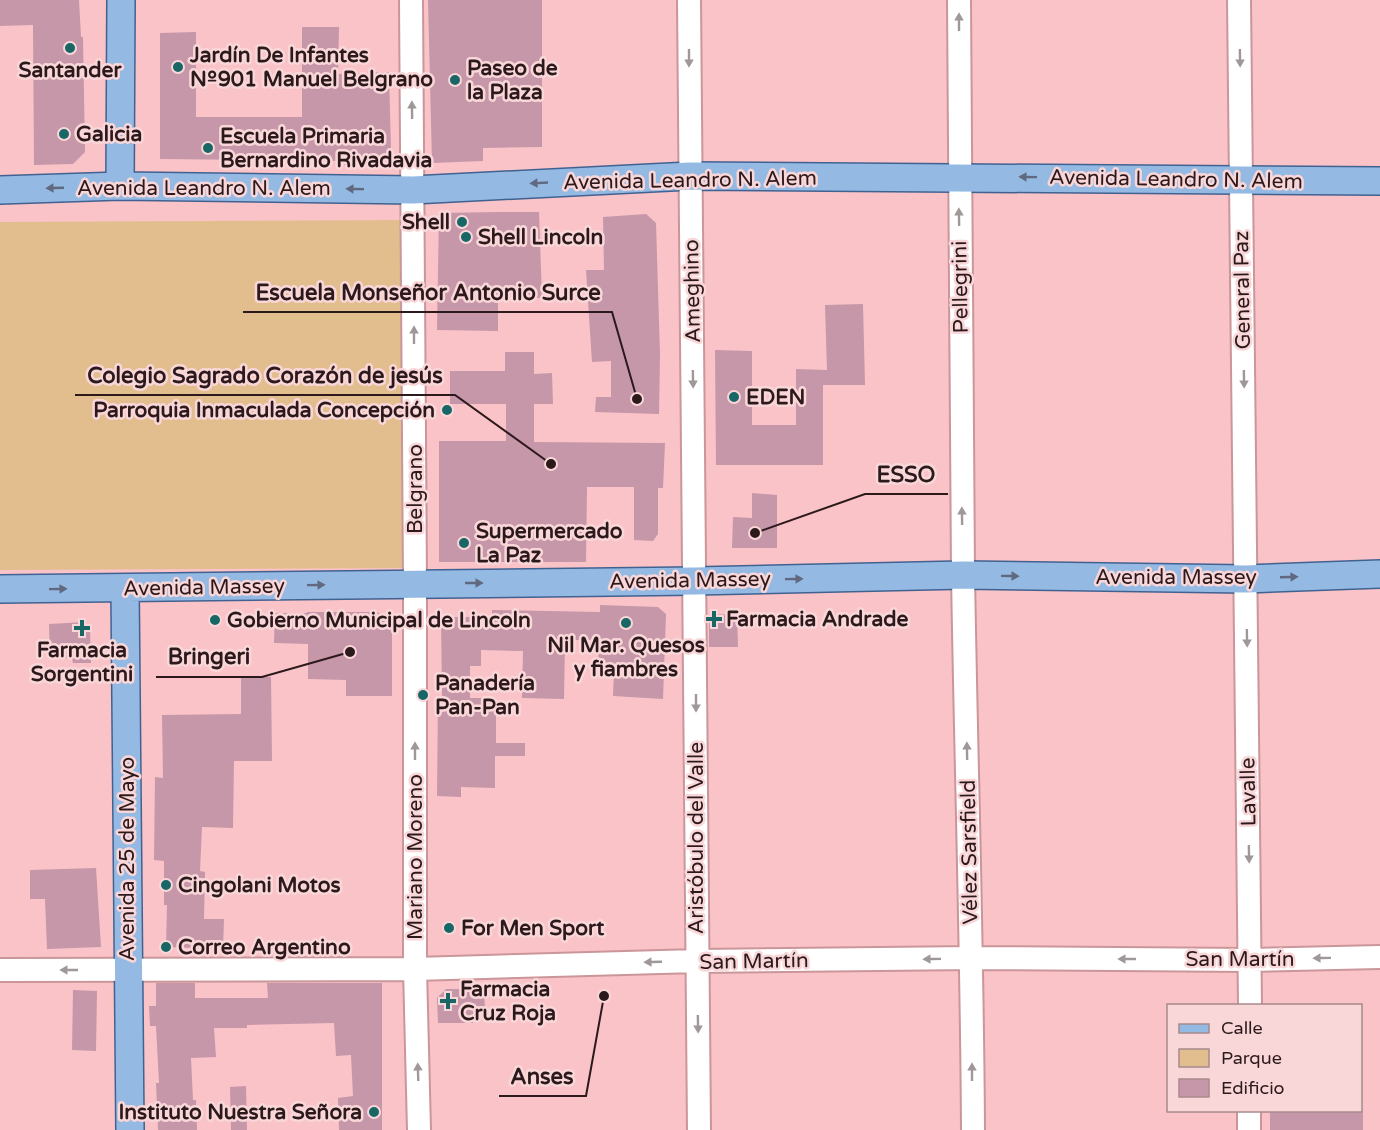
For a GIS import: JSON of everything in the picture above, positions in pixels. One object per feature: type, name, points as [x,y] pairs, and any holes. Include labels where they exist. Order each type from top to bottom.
[{"type":"main road","points":[[120,186],[121,0]]},
{"type":"main road","name":"Avenida Leandro N. Alem","points":[[0,190],[120,186],[413,190],[690,176],[1380,181]]},
{"type":"main road","name":"Avenida Massey","points":[[0,589],[695,581],[963,575],[1246,579],[1380,574]]},
{"type":"main road","name":"Avenida 25 de Mayo","points":[[126,588],[130,1130]]},
{"type":"street","name":"Belgrano","points":[[411,0],[415,583]]},
{"type":"street","name":"Ameghino","points":[[689,0],[695,581]]},
{"type":"street","name":"Pellegrini","points":[[959,0],[958,177],[963,575]]},
{"type":"street","name":"General Paz","points":[[1239,0],[1246,579]]},
{"type":"street","name":"Vélez Sarsfield","points":[[963,575],[972,958],[973,1130]]},
{"type":"street","name":"Lavalle","points":[[1246,579],[1250,1004]]},
{"type":"street","name":"Aristóbulo del Valle","points":[[695,581],[699,1130]]},
{"type":"street","name":"Mariano Moreno","points":[[415,583],[415,969],[419,1130]]},
{"type":"street","name":"San Martín","points":[[0,970],[415,969],[697,961],[972,958],[1250,960],[1380,957]]},
{"type":"street","points":[[1249,1112],[1249,1130]]},
{"type":"green space","points":[[402,220],[406,568],[0,570],[0,222]]},
{"type":"building","points":[[0,0],[79,0],[81,37],[83,37],[85,152],[73,164],[34,165],[33,25],[0,26]]},
{"type":"building","points":[[428,0],[542,0],[542,147],[483,148],[483,161],[432,163]]},
{"type":"building","points":[[302,27],[339,27],[338,74],[389,72],[391,151],[383,166],[344,165],[344,161],[160,159],[160,33],[196,32],[196,117],[302,117]]},
{"type":"building","points":[[539,212],[542,298],[498,297],[498,331],[437,330],[439,213]]},
{"type":"building","points":[[646,214],[656,223],[660,354],[659,414],[595,412],[596,397],[611,397],[611,361],[592,362],[586,270],[604,270],[603,217]]},
{"type":"building","name":"EDEN","points":[[863,304],[865,385],[823,385],[823,465],[716,465],[715,350],[752,351],[752,425],[796,425],[796,369],[827,370],[825,305]]},
{"type":"building","points":[[505,352],[534,352],[534,374],[552,373],[553,404],[534,404],[534,442],[665,443],[663,488],[658,488],[658,534],[653,541],[634,540],[634,487],[587,487],[586,562],[439,562],[439,441],[506,441],[506,404],[450,404],[450,371],[505,371]]},
{"type":"building","points":[[752,493],[777,495],[777,548],[732,548],[733,517],[752,518]]},
{"type":"building","points":[[600,605],[658,607],[666,614],[663,699],[613,696],[614,669],[598,668],[599,640],[565,640],[564,699],[522,698],[523,651],[481,650],[481,666],[470,666],[470,698],[496,698],[496,743],[525,743],[525,756],[495,756],[495,788],[461,787],[461,797],[437,796],[438,698],[442,698],[441,617],[492,617],[492,610],[600,612]]},
{"type":"building","points":[[378,612],[392,625],[392,696],[346,696],[346,680],[308,679],[308,644],[274,643],[275,613]]},
{"type":"building","points":[[737,614],[738,647],[709,647],[709,615]]},
{"type":"building","points":[[85,622],[90,628],[91,663],[73,663],[72,658],[50,659],[49,624]]},
{"type":"building","points":[[241,677],[271,677],[272,761],[234,761],[233,828],[202,827],[200,871],[205,872],[204,919],[224,919],[223,949],[166,947],[167,905],[164,905],[164,861],[154,860],[155,777],[163,778],[162,715],[241,714]]},
{"type":"building","points":[[96,868],[101,947],[47,949],[45,899],[30,899],[30,870]]},
{"type":"building","points":[[156,983],[195,983],[195,998],[268,998],[267,983],[382,983],[382,1130],[339,1130],[338,1098],[353,1096],[351,1055],[336,1056],[334,1023],[214,1028],[216,1057],[191,1058],[197,1130],[158,1130],[156,1083],[159,1083],[156,1026],[150,1026],[149,1006],[156,1006]]},
{"type":"building","points":[[446,989],[484,989],[485,1011],[473,1011],[473,1023],[438,1023],[437,998]]},
{"type":"building","points":[[73,990],[97,991],[96,1051],[72,1050]]},
{"type":"building","points":[[246,1086],[247,1130],[231,1130],[230,1087]]},
{"type":"building","points":[[1363,1110],[1363,1130],[1270,1130],[1270,1112],[1362,1112]]},
{"type":"place","name":"Santander","points":[[70,48]]},
{"type":"place","name":"Jardín De Infantes Nº901 Manuel Belgrano","points":[[178,67]]},
{"type":"place","name":"Paseo de la Plaza","points":[[455,80]]},
{"type":"place","name":"Galicia","points":[[64,134]]},
{"type":"place","name":"Escuela Primaria Bernardino Rivadavia","points":[[208,148]]},
{"type":"place","name":"Shell","points":[[462,222]]},
{"type":"place","name":"Shell Lincoln","points":[[466,237]]},
{"type":"place","name":"EDEN","points":[[734,397]]},
{"type":"place","name":"Escuela Monseñor Antonio Surce","points":[[637,399]]},
{"type":"place","name":"Parroquia Inmaculada Concepción","points":[[447,410]]},
{"type":"place","name":"Colegio Sagrado Corazón de jesús","points":[[551,464]]},
{"type":"place","name":"ESSO","points":[[755,533]]},
{"type":"place","name":"Supermercado La Paz","points":[[464,543]]},
{"type":"place","name":"Farmacia Andrade","points":[[714,619]]},
{"type":"place","name":"Gobierno Municipal de Lincoln","points":[[215,620]]},
{"type":"place","name":"Nil Mar. Quesos y fiambres","points":[[626,623]]},
{"type":"place","name":"Farmacia Sorgentini","points":[[82,628]]},
{"type":"place","name":"Bringeri","points":[[350,652]]},
{"type":"place","name":"Panadería Pan-Pan","points":[[423,695]]},
{"type":"place","name":"Cingolani Motos","points":[[166,885]]},
{"type":"place","name":"For Men Sport","points":[[449,928]]},
{"type":"place","name":"Correo Argentino","points":[[166,947]]},
{"type":"place","name":"Anses","points":[[604,996]]},
{"type":"place","name":"Farmacia Cruz Roja","points":[[448,1001]]},
{"type":"place","name":"Instituto Nuestra Señora","points":[[374,1112]]}]
